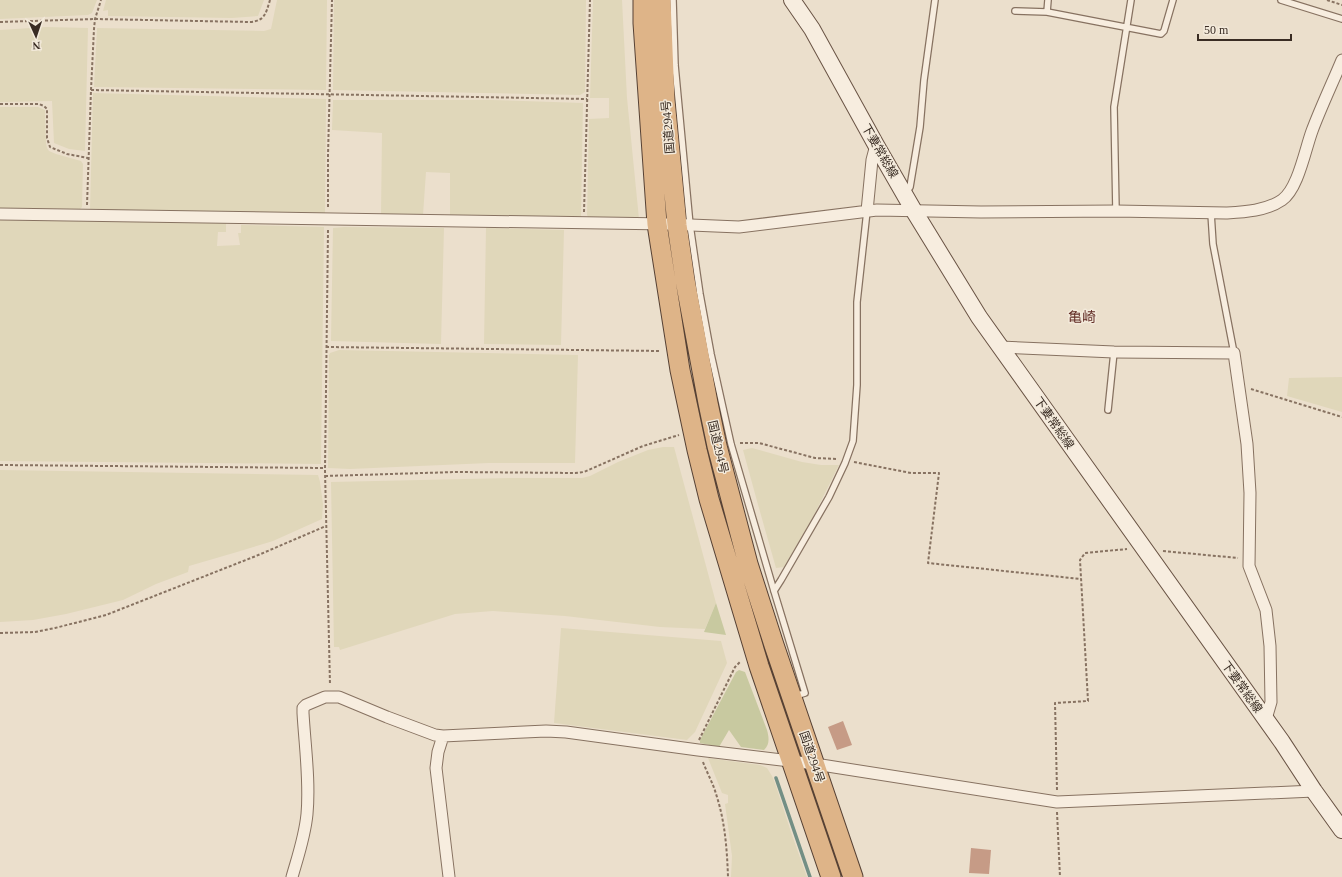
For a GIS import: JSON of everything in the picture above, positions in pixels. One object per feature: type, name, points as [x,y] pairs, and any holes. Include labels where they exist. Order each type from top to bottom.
[{"type":"highway","name":"国道294号","points":[[643,0],[657,224],[680,370],[697,450],[709,499],[759,666],[831,877]]},
{"type":"highway","name":"国道294号","points":[[661,0],[665,100],[684,225],[685,280],[699,362],[717,446],[748,564],[853,877]]},
{"type":"main road","name":"下妻常総線","points":[[792,0],[812,29],[876,145],[979,317],[1266,719],[1342,830]]},
{"type":"street","points":[[0,214],[657,224],[739,227],[877,210],[1232,213],[1258,210],[1272,206],[1289,194],[1294,185],[1312,132],[1342,60]]},
{"type":"street","points":[[867,211],[872,160],[876,145]]},
{"type":"street","points":[[1000,348],[1114,352],[1234,353],[1247,444],[1250,486],[1249,566],[1266,610],[1270,646],[1271,702],[1266,719]]},
{"type":"street","points":[[292,877],[304,834],[307,816],[308,793],[303,708],[312,702],[331,696],[435,735],[443,736],[546,731],[566,732],[696,750],[791,760],[1057,802],[1314,791]]},
{"type":"street","points":[[443,736],[438,752],[436,768],[449,877]]},
{"type":"lane","points":[[673,0],[675,66],[684,225],[731,444],[805,693],[792,697]]},
{"type":"lane","points":[[905,195],[910,187],[920,127],[924,80],[935,0]]},
{"type":"lane","points":[[1047,12],[1048,0]]},
{"type":"lane","points":[[1116,211],[1114,107],[1131,0]]},
{"type":"lane","points":[[1015,11],[1047,12],[1127,26],[1161,34],[1164,31],[1173,0]]},
{"type":"lane","points":[[1281,0],[1342,19]]},
{"type":"lane","points":[[774,591],[829,496],[853,441],[857,385],[858,302],[867,211]]},
{"type":"lane","points":[[1211,213],[1213,244],[1234,353]]},
{"type":"lane","points":[[1108,410],[1114,352]]},
{"type":"path","points":[[87,216],[88,158],[95,20],[101,0]]},
{"type":"path","points":[[0,22],[95,20],[258,21],[263,18],[270,0]]},
{"type":"path","points":[[331,696],[325,468],[328,155],[332,0]]},
{"type":"path","points":[[584,223],[590,0]]},
{"type":"path","points":[[1327,0],[1342,5]]},
{"type":"path","points":[[91,90],[587,99]]},
{"type":"path","points":[[0,104],[39,104],[44,106],[47,109],[47,138],[50,147],[67,154],[88,158]]},
{"type":"path","points":[[326,347],[664,351]]},
{"type":"path","points":[[1239,388],[1253,390],[1342,417]]},
{"type":"path","points":[[325,476],[456,472],[584,472],[643,446],[680,435]]},
{"type":"path","points":[[731,444],[746,442],[759,443],[815,458],[846,460],[910,473],[939,473],[928,563],[1081,580]]},
{"type":"path","points":[[0,465],[325,468]]},
{"type":"path","points":[[0,633],[35,632],[56,628],[106,614],[256,556],[326,526]]},
{"type":"path","points":[[1060,877],[1055,703],[1088,701],[1080,560],[1085,553],[1143,548],[1249,558]]},
{"type":"path","points":[[728,877],[727,852],[722,815],[716,793],[696,750],[735,667],[744,658]]},
{"type":"shaded area","points":[[0,0],[97,0],[92,13],[88,15],[0,19]]},
{"type":"shaded area","points":[[106,0],[264,0],[258,16],[232,18],[108,16],[108,10],[103,11]]},
{"type":"shaded area","points":[[277,0],[327,0],[326,90],[94,87],[97,28],[264,31],[271,29]]},
{"type":"shaded area","points":[[334,0],[586,0],[585,92],[580,95],[333,90]]},
{"type":"shaded area","points":[[593,0],[622,0],[627,98],[639,219],[589,218],[587,215],[589,119],[609,118],[609,98],[590,98]]},
{"type":"shaded area","points":[[46,27],[88,28],[85,151],[69,149],[54,143],[52,101],[0,102],[0,30]]},
{"type":"shaded area","points":[[93,93],[326,99],[325,214],[90,210]]},
{"type":"shaded area","points":[[333,100],[491,100],[583,103],[581,218],[450,216],[450,173],[426,172],[423,215],[381,215],[382,133],[332,130]]},
{"type":"shaded area","points":[[0,107],[38,107],[45,110],[46,143],[49,151],[81,161],[83,164],[82,207],[80,209],[0,208]]},
{"type":"shaded area","points":[[0,220],[226,223],[226,232],[218,232],[217,246],[240,245],[238,233],[241,233],[241,225],[324,227],[321,464],[0,461]]},
{"type":"shaded area","points":[[333,228],[444,228],[441,344],[331,341]]},
{"type":"shaded area","points":[[486,228],[564,230],[561,345],[484,344]]},
{"type":"shaded area","points":[[339,350],[578,355],[575,463],[489,463],[350,469],[328,468],[329,355],[330,353]]},
{"type":"shaded area","points":[[1342,377],[1342,412],[1287,396],[1289,378]]},
{"type":"shaded area","points":[[663,447],[674,447],[716,603],[705,629],[660,627],[565,616],[493,611],[455,614],[340,650],[339,647],[334,647],[331,482],[582,478],[590,476],[618,462],[648,450]]},
{"type":"shaded area","points":[[752,448],[802,462],[821,465],[839,465],[814,515],[784,567],[776,568],[743,450]]},
{"type":"shaded area","points":[[0,470],[318,475],[323,504],[322,519],[273,541],[189,566],[188,572],[156,584],[123,600],[66,614],[33,620],[0,622]]},
{"type":"shaded area","points":[[561,628],[721,641],[727,663],[695,732],[687,740],[554,723]]},
{"type":"shaded area","points":[[708,758],[760,765],[767,768],[775,783],[807,877],[731,877],[732,856],[725,804],[728,803],[728,795],[722,793]]},
{"type":"green space","points":[[716,603],[726,635],[704,632]]},
{"type":"green space","points":[[739,670],[745,672],[767,730],[768,741],[764,750],[741,747],[729,730],[719,747],[700,743],[700,740],[736,672]]},
{"type":"building","points":[[843,721],[852,745],[837,750],[828,727]]},
{"type":"building","points":[[971,848],[991,850],[989,874],[969,873]]},
{"type":"waterway","points":[[776,778],[810,877]]},
{"type":"district","name":"亀崎","points":[[1082,317]]}]
